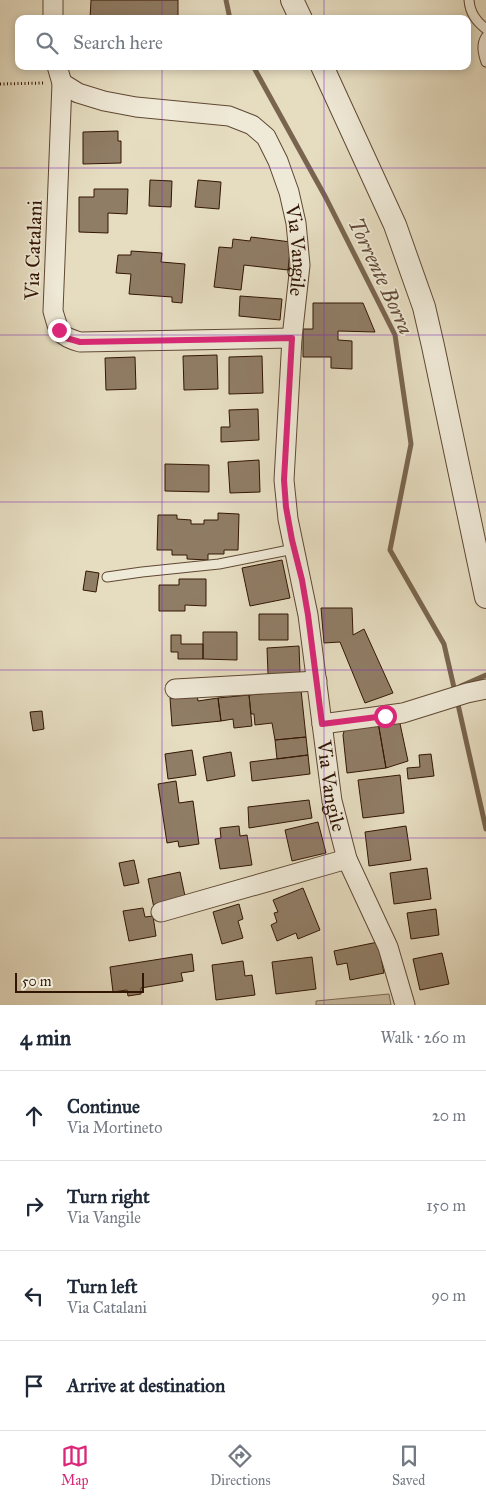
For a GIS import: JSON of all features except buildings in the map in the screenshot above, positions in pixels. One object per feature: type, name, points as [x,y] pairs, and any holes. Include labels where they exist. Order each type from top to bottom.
[{"type":"street","points":[[53,0],[53,15]]},
{"type":"street","points":[[292,0],[298,15]]},
{"type":"street","points":[[324,70],[395,226],[424,308],[434,346],[486,597]]},
{"type":"street","name":"Via Catalani","points":[[59,75],[53,312],[59,330],[66,338],[80,342],[292,338]]},
{"type":"street","name":"Via Vangile","points":[[59,75],[78,93],[104,101],[136,107],[230,116],[252,125],[266,138],[278,161],[289,192],[296,223],[300,266],[292,338],[284,480],[288,519],[308,615],[332,801],[348,859],[388,946],[404,1005]]},
{"type":"street","points":[[174,689],[317,681]]},
{"type":"street","points":[[322,724],[403,713],[486,689]]},
{"type":"street","points":[[161,912],[348,859]]},
{"type":"lane","points":[[469,0],[469,6],[475,20],[486,29]]},
{"type":"lane","points":[[486,37],[482,51],[486,62]]},
{"type":"lane","points":[[107,577],[219,564],[294,549]]},
{"type":"path","points":[[0,84],[59,75]]},
{"type":"shaded area","points":[[389,994],[391,1005],[316,1005],[316,1001]]},
{"type":"waterway","name":"Torrente Borra","points":[[226,0],[229,15]]},
{"type":"waterway","name":"Torrente Borra","points":[[255,70],[326,198],[395,335],[411,444],[390,550],[444,644],[455,692]]},
{"type":"waterway","points":[[461,686],[486,675]]},
{"type":"waterway","name":"Torrente Borra","points":[[457,700],[486,829]]},
{"type":"route","points":[[59,330],[66,338],[80,342],[292,338],[284,480],[286,507],[308,615],[322,724],[385,716]]}]
